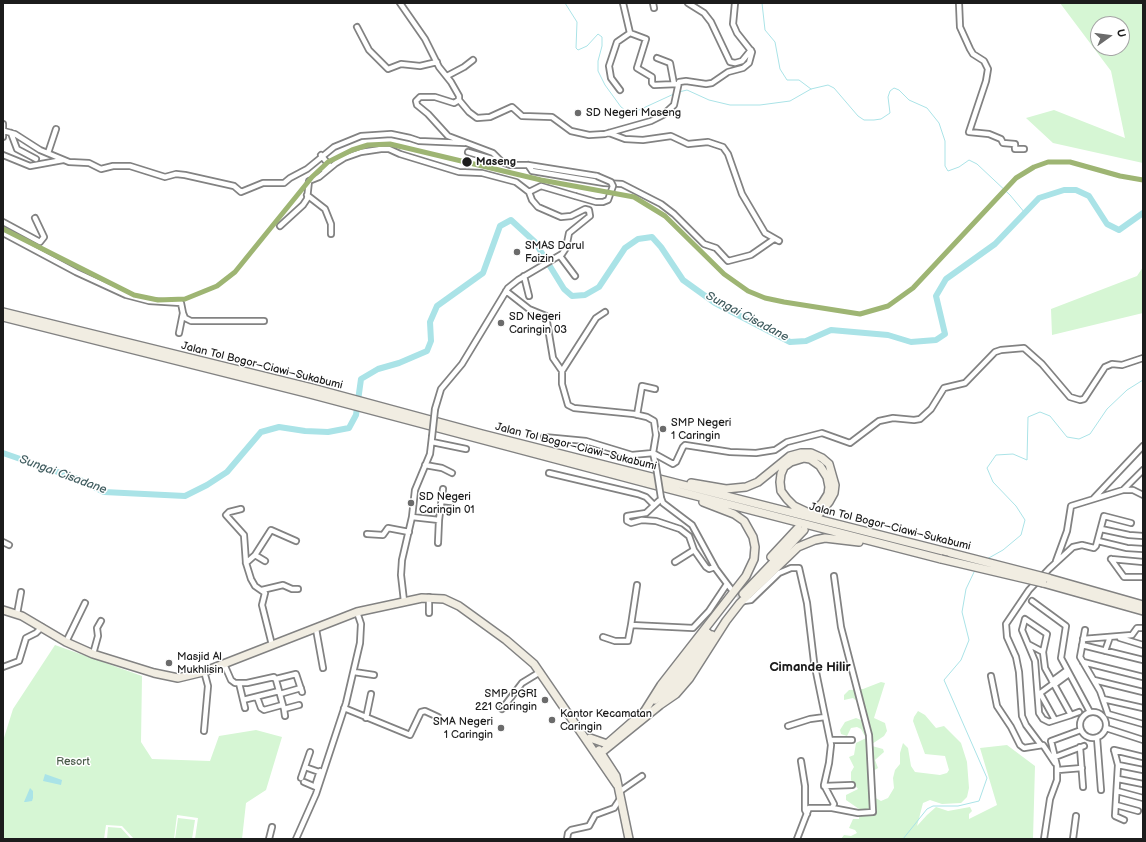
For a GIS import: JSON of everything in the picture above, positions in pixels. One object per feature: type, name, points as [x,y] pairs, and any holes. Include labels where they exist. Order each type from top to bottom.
[{"type":"highway","name":"Jalan Tol Bogor–Ciawi–Sukabumi","points":[[3,312],[311,391],[482,437],[647,476],[951,553],[1143,611]]},
{"type":"highway","name":"Jalan Tol Bogor–Ciawi–Sukabumi","points":[[3,317],[311,391]]},
{"type":"highway","name":"Jalan Tol Bogor–Ciawi–Sukabumi","points":[[518,446],[650,484],[897,548],[1046,581],[1143,605]]},
{"type":"highway","points":[[647,476],[736,489],[758,482],[790,456],[801,453],[811,453],[822,458],[829,464],[833,474],[836,485],[830,502],[816,513],[828,494],[828,476],[820,466],[810,459],[804,458],[791,462],[784,468],[780,482],[781,491],[786,499],[802,510],[838,525]]},
{"type":"highway","points":[[644,712],[661,685],[746,576],[754,559],[755,551],[752,534],[740,518],[720,508],[650,484]]},
{"type":"highway","points":[[608,763],[608,745],[644,712],[680,670],[747,582],[801,529],[750,585],[724,618],[686,674],[660,705]]},
{"type":"highway","points":[[598,753],[676,694],[689,679],[726,621],[740,603],[802,545],[815,540],[832,538],[897,548]]},
{"type":"highway","points":[[3,610],[17,614],[66,642],[93,654],[164,676],[184,677],[224,664],[357,612],[429,597],[444,599],[459,606],[516,647],[540,672],[567,711],[598,753],[608,763],[616,776],[629,839]]},
{"type":"highway","points":[[567,711],[578,721],[590,738],[619,792]]},
{"type":"highway","points":[[590,738],[608,745]]},
{"type":"street","points":[[400,3],[425,39],[437,62],[458,93],[459,100],[470,114],[479,118],[490,117],[512,107],[522,116],[535,115],[553,118],[576,133],[593,135],[609,133],[656,119],[673,106],[677,92],[670,63],[656,58]]},
{"type":"street","points":[[623,3],[630,33]]},
{"type":"street","points":[[688,3],[704,13],[711,22],[730,62],[735,63],[742,61],[751,50]]},
{"type":"street","points":[[630,33],[646,39],[638,68],[652,77],[652,83],[676,84],[686,80],[706,84],[714,82],[726,73],[742,69],[747,65],[752,56],[751,50],[737,33],[733,24],[735,3]]},
{"type":"street","points":[[959,3],[960,27],[973,54],[985,62],[989,71],[969,132],[989,134],[1001,139],[1003,143],[1015,144],[1015,149],[1024,149]]},
{"type":"street","points":[[357,27],[369,50],[388,69],[400,64],[417,66],[437,62]]},
{"type":"street","points":[[620,90],[611,78],[609,66],[617,42],[630,33]]},
{"type":"street","points":[[447,76],[464,67],[473,60]]},
{"type":"street","points":[[459,100],[452,103],[438,97],[426,97],[418,98],[416,101],[417,105],[430,116],[446,134],[465,143],[493,153],[500,161]]},
{"type":"street","points":[[3,124],[3,137]]},
{"type":"street","points":[[48,152],[56,129]]},
{"type":"street","points":[[4,131],[12,133],[38,149],[71,162],[89,163],[101,169],[113,166],[130,166],[165,177],[176,174],[185,175],[234,186],[241,192],[264,183],[284,183],[307,169],[321,155],[346,142],[371,134],[400,135],[423,142],[465,143]]},
{"type":"street","points":[[12,133],[17,149],[36,159]]},
{"type":"street","points":[[609,133],[625,139],[643,140],[672,136],[688,144],[708,142],[723,147],[728,154],[742,194],[765,232],[779,241]]},
{"type":"street","points":[[280,226],[303,205],[308,195],[309,181],[336,163],[350,156],[361,152],[389,149],[400,154],[459,172],[482,174],[516,182],[529,192],[532,200],[538,207],[561,218],[572,216],[585,209],[591,212],[590,216],[570,231],[564,252],[524,276],[506,291],[462,364],[441,389],[435,409],[430,454],[415,490],[412,517],[401,570],[404,601]]},
{"type":"street","points":[[468,152],[510,165],[528,165],[597,176],[611,182],[613,186],[608,200],[603,202],[596,202],[541,186],[529,192]]},
{"type":"street","points":[[3,155],[30,166],[64,160]]},
{"type":"street","points":[[314,179],[329,166],[321,155]]},
{"type":"street","points":[[528,165],[532,171],[604,183],[622,184],[661,204],[674,214],[704,244],[716,248],[728,261],[751,255],[774,239]]},
{"type":"street","points":[[308,195],[326,209],[331,224],[331,234]]},
{"type":"street","points":[[3,222],[40,242],[44,237],[35,218]]},
{"type":"street","points":[[3,233],[70,269],[126,295],[149,301],[180,302],[183,306],[183,313],[179,333]]},
{"type":"street","points":[[559,256],[575,276]]},
{"type":"street","points":[[524,276],[529,296]]},
{"type":"street","points":[[506,291],[530,310],[546,317],[553,360],[562,371]]},
{"type":"street","points":[[605,312],[596,318],[562,371],[562,386],[569,406],[574,408],[637,415],[652,419],[655,423],[654,453],[663,503],[692,525],[715,567],[731,589]]},
{"type":"street","points":[[183,313],[185,318],[191,321],[264,321]]},
{"type":"street","points":[[544,437],[586,441],[632,455],[654,453],[673,464],[676,462],[682,447],[685,445],[749,454],[775,450],[787,442],[822,433],[852,442],[879,420],[893,418],[914,420],[920,419],[931,409],[944,388],[965,383],[995,352],[1002,349],[1024,348],[1042,364],[1070,397],[1080,400],[1084,399],[1089,388],[1098,378],[1100,371],[1105,367],[1112,364],[1122,365],[1143,358]]},
{"type":"street","points":[[637,415],[642,386],[655,389]]},
{"type":"street","points":[[432,440],[466,449]]},
{"type":"street","points":[[1094,498],[1143,446]]},
{"type":"street","points":[[425,465],[442,468],[452,473]]},
{"type":"street","points":[[1123,490],[1143,470]]},
{"type":"street","points":[[549,473],[638,494],[646,497],[654,505]]},
{"type":"street","points":[[438,543],[443,489]]},
{"type":"street","points":[[1056,562],[1067,530],[1071,506],[1123,490],[1133,490],[1142,494]]},
{"type":"street","points":[[661,498],[643,514],[628,515],[627,521],[631,523],[644,520],[673,526],[687,534],[694,550],[708,568],[715,567]]},
{"type":"street","points":[[442,501],[451,502]]},
{"type":"street","points":[[241,509],[229,512],[226,515],[228,520],[244,534],[246,563],[252,583],[265,594],[263,607],[272,645]]},
{"type":"street","points":[[1057,768],[1044,747],[1026,725],[1022,716],[1018,668],[1005,630],[1009,618],[1019,603],[1056,562],[1073,547],[1082,545],[1094,548],[1098,541],[1104,516],[1131,523]]},
{"type":"street","points":[[412,517],[439,520]]},
{"type":"street","points":[[366,534],[383,535],[388,528],[408,532]]},
{"type":"street","points":[[1101,529],[1129,535],[1143,536]]},
{"type":"street","points":[[246,563],[255,555],[271,530],[296,541]]},
{"type":"street","points":[[1098,541],[1127,548],[1143,549]]},
{"type":"street","points":[[3,542],[9,545]]},
{"type":"street","points":[[675,562],[694,550]]},
{"type":"street","points":[[255,555],[265,561]]},
{"type":"street","points":[[1143,562],[1111,559],[1124,577],[1143,577]]},
{"type":"street","points":[[744,601],[751,600],[779,573],[790,568],[799,568],[807,603],[814,662],[830,740],[830,757],[823,782],[834,801],[834,806],[832,808]]},
{"type":"street","points":[[797,839],[811,807],[832,808],[858,814],[873,812],[869,735],[841,627],[834,576]]},
{"type":"street","points":[[631,625],[693,628],[709,611],[727,584]]},
{"type":"street","points":[[262,590],[283,585],[292,589],[298,589]]},
{"type":"street","points":[[603,637],[615,642],[628,641],[637,585]]},
{"type":"street","points":[[17,614],[21,592]]},
{"type":"street","points":[[429,597],[429,613]]},
{"type":"street","points":[[1032,601],[1066,626],[1061,658],[1090,712]]},
{"type":"street","points":[[66,642],[85,603]]},
{"type":"street","points":[[296,839],[322,772],[344,708],[354,672],[361,628],[357,612]]},
{"type":"street","points":[[1071,714],[1045,668],[1043,652],[1047,634],[1025,619],[1022,630],[1037,671],[1039,713],[1043,719],[1049,722],[1079,712]]},
{"type":"street","points":[[93,654],[100,621]]},
{"type":"street","points":[[3,667],[19,661],[25,639],[36,633],[42,627]]},
{"type":"street","points":[[1132,642],[1133,634],[1137,628],[1143,628]]},
{"type":"street","points":[[316,629],[322,668]]},
{"type":"street","points":[[1085,630],[1080,655],[1082,662],[1104,699],[1108,714],[1143,724]]},
{"type":"street","points":[[24,632],[29,636]]},
{"type":"street","points":[[1084,639],[1118,637],[1133,634]]},
{"type":"street","points":[[1105,651],[1110,637]]},
{"type":"street","points":[[1118,637],[1143,645]]},
{"type":"street","points":[[1028,644],[1043,652]]},
{"type":"street","points":[[1082,645],[1143,660]]},
{"type":"street","points":[[1082,662],[1143,677]]},
{"type":"street","points":[[224,664],[231,680],[238,683],[250,683],[271,677],[276,679],[296,674],[301,690],[243,700]]},
{"type":"street","points":[[204,671],[208,686],[204,731]]},
{"type":"street","points":[[354,672],[374,675]]},
{"type":"street","points":[[502,708],[522,683],[540,672]]},
{"type":"street","points":[[1038,694],[1068,672]]},
{"type":"street","points":[[991,676],[996,706],[1008,722],[1020,745],[1024,748],[1041,745]]},
{"type":"street","points":[[276,679],[285,716]]},
{"type":"street","points":[[1094,680],[1143,692]]},
{"type":"street","points":[[238,683],[245,708]]},
{"type":"street","points":[[366,718],[371,694]]},
{"type":"street","points":[[1038,694],[1055,720]]},
{"type":"street","points":[[257,697],[261,708],[264,710],[299,705]]},
{"type":"street","points":[[1104,699],[1143,708]]},
{"type":"street","points":[[344,708],[410,735],[421,712],[425,711],[438,717]]},
{"type":"street","points":[[1090,712],[1096,712],[1104,718],[1106,728],[1101,736],[1097,738],[1088,737],[1081,730],[1081,721],[1083,717],[1090,712]]},
{"type":"street","points":[[788,726],[810,719],[825,717]]},
{"type":"street","points":[[1106,728],[1143,740]]},
{"type":"street","points":[[1044,839],[1047,812],[1057,780],[1057,768],[1051,741],[1081,730]]},
{"type":"street","points":[[1097,738],[1101,790]]},
{"type":"street","points":[[830,740],[852,740]]},
{"type":"street","points":[[1055,757],[1082,747],[1083,787]]},
{"type":"street","points":[[1124,820],[1115,817],[1118,765],[1114,750],[1143,757]]},
{"type":"street","points":[[310,752],[305,767],[303,780],[317,786]]},
{"type":"street","points":[[322,772],[325,758]]},
{"type":"street","points":[[801,761],[805,786],[805,810],[807,814]]},
{"type":"street","points":[[1118,765],[1143,770]]},
{"type":"street","points":[[305,767],[322,772]]},
{"type":"street","points":[[1057,768],[1082,768]]},
{"type":"street","points":[[567,839],[571,830],[589,826],[595,815],[614,808],[619,792],[642,776]]},
{"type":"street","points":[[1118,779],[1143,784]]},
{"type":"street","points":[[824,786],[852,785]]},
{"type":"street","points":[[1117,791],[1143,798]]},
{"type":"street","points":[[1116,805],[1138,811]]},
{"type":"street","points":[[1073,839],[1076,816]]},
{"type":"street","points":[[269,839],[272,826]]},
{"type":"green space","points":[[1060,3],[1143,3],[1143,163],[1053,143],[1026,118],[1054,110],[1125,138],[1111,71],[1100,56],[1130,56],[1130,16],[1090,16],[1090,43]]},
{"type":"green space","points":[[1143,267],[1143,313],[1052,335],[1051,309],[1137,276]]},
{"type":"green space","name":"Resort","points":[[55,645],[142,676],[141,742],[152,759],[210,761],[219,736],[256,730],[282,737],[266,790],[246,803],[242,839],[195,839],[198,818],[177,815],[174,839],[134,839],[122,826],[106,825],[104,839],[3,839],[3,741],[13,709]]},
{"type":"green space","points":[[881,682],[885,683],[874,718],[885,723],[887,731],[884,736],[872,744],[872,746],[883,749],[884,752],[875,760],[878,768],[873,771],[872,796],[881,801],[888,798],[894,788],[893,778],[895,770],[900,764],[900,753],[903,743],[908,748],[911,766],[915,772],[940,775],[947,773],[949,770],[945,756],[925,754],[913,721],[918,711],[925,715],[936,728],[944,726],[961,743],[967,762],[969,788],[967,797],[961,803],[942,804],[930,800],[923,803],[917,826],[936,807],[948,811],[970,807],[972,811],[969,814],[969,819],[997,805],[980,748],[1007,745],[1035,766],[1033,839],[841,839],[844,835],[851,836],[857,833],[855,830],[849,828],[853,819],[859,819],[859,809],[846,800],[846,795],[858,789],[851,780],[851,772],[854,767],[849,757],[854,755],[856,743],[866,738],[861,729],[857,727],[851,728],[847,736],[841,734],[840,730],[845,722],[856,718],[861,720],[862,718],[860,704],[853,698],[844,700],[844,695],[849,690],[863,689]]},
{"type":"green space","points":[[178,818],[195,820],[192,839],[175,839]]},
{"type":"green space","points":[[108,827],[121,828],[131,839],[107,839]]},
{"type":"water","points":[[45,774],[62,780],[61,785],[43,781]]},
{"type":"water","points":[[30,788],[33,791],[32,801],[24,802]]},
{"type":"waterway","points":[[565,3],[577,22],[576,48],[578,50],[587,46],[598,34],[602,37],[598,71],[605,85],[621,107],[628,112],[639,110],[676,93]]},
{"type":"waterway","points":[[762,3],[765,30],[775,42],[780,69],[787,80],[799,80],[811,89]]},
{"type":"waterway","points":[[679,92],[687,90],[709,100],[730,105],[760,105],[790,101],[811,89],[828,85],[834,88],[858,116],[864,120],[874,120],[881,119],[890,113],[888,97],[890,91],[894,88],[899,90],[909,100],[927,108],[939,123],[945,141],[945,166],[948,171],[959,167],[969,160],[977,164],[1010,195],[1025,213]]},
{"type":"waterway","name":"Sungai Cisadane","points":[[3,453],[78,479],[104,492],[185,496],[207,485],[227,472],[261,432],[279,427],[305,431],[328,432],[349,428],[356,415],[361,379],[378,369],[399,363],[427,351],[431,341],[430,322],[437,306],[483,273],[500,226],[511,220],[535,242],[564,289],[572,296],[585,295],[599,287],[625,248],[638,239],[652,237],[661,247],[683,280],[715,303],[790,342],[806,341],[831,330],[888,335],[911,342],[936,340],[945,334],[936,296],[946,279],[995,244],[1039,198],[1064,190],[1076,190],[1089,196],[1107,224],[1119,230],[1143,213]]},
{"type":"waterway","points":[[987,559],[1003,550],[1021,535],[1025,520],[1016,506],[993,482],[987,468],[996,455],[1013,454],[1027,460],[1028,417],[1040,412],[1050,416],[1067,437],[1079,439],[1090,434],[1107,409],[1127,390],[1143,380]]},
{"type":"waterway","points":[[903,839],[927,809],[933,806],[958,806],[979,801],[987,778],[944,680],[961,660],[969,640],[962,612],[966,589],[975,570]]},
{"type":"tunnel","points":[[732,590],[744,601]]},
{"type":"transit line","points":[[3,229],[134,295],[158,300],[185,299],[217,286],[235,272],[312,177],[328,162],[352,150],[368,145],[390,144],[541,180],[634,197],[665,216],[724,274],[748,291],[765,298],[784,302],[860,314],[888,306],[913,288],[1016,178],[1034,167],[1048,162],[1070,162],[1120,176],[1143,180]]},
{"type":"place","name":"SD Negeri Maseng","points":[[578,113]]},
{"type":"place","name":"Maseng","points":[[467,162]]},
{"type":"place","name":"SMAS Darul Faizin","points":[[517,252]]},
{"type":"place","name":"SD Negeri Caringin 03","points":[[501,323]]},
{"type":"place","name":"SMP Negeri 1 Caringin","points":[[663,429]]},
{"type":"place","name":"SD Negeri Caringin 01","points":[[411,503]]},
{"type":"place","name":"Masjid Al Mukhlisin","points":[[169,663]]},
{"type":"place","name":"SMP PGRI 221 Caringin","points":[[545,700]]},
{"type":"place","name":"Kantor Kecamatan Caringin","points":[[552,720]]},
{"type":"place","name":"SMA Negeri 1 Caringin","points":[[501,728]]},
{"type":"district","name":"Cimande Hilir","points":[[810,668]]}]
